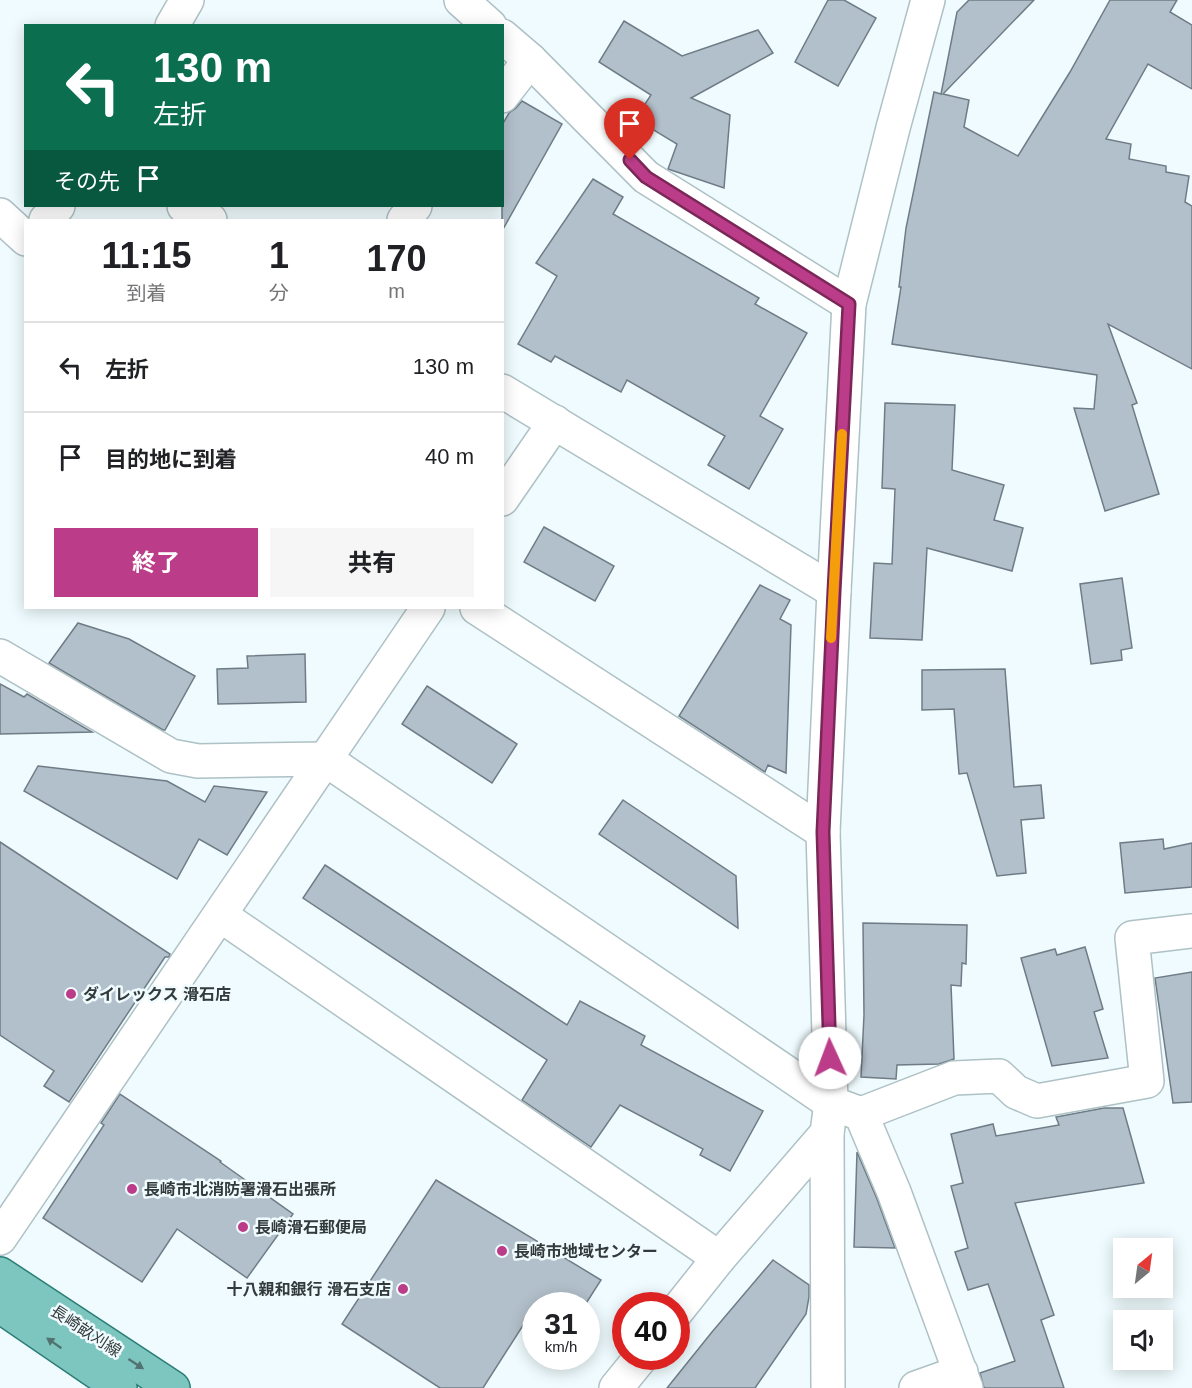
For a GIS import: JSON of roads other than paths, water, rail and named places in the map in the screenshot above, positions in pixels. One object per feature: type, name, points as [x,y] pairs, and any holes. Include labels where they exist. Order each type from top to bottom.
[{"type":"main road","name":"長崎畝刈線","points":[[0,1274],[173,1388]]},
{"type":"main road","name":"長崎畝刈線","points":[[0,1305],[120,1388]]},
{"type":"street","points":[[173,24],[187,0]]},
{"type":"street","points":[[461,0],[488,24]]},
{"type":"street","points":[[828,1388],[840,1117],[823,832],[849,304],[928,0]]},
{"type":"street","points":[[504,38],[530,60],[646,177],[849,304]]},
{"type":"street","points":[[504,93],[530,60]]},
{"type":"street","points":[[35,219],[56,207]]},
{"type":"street","points":[[186,207],[208,219]]},
{"type":"street","points":[[405,219],[414,207]]},
{"type":"street","points":[[504,392],[834,591]]},
{"type":"street","points":[[504,496],[555,422]]},
{"type":"street","points":[[0,1238],[427,609]]},
{"type":"street","points":[[479,609],[823,832]]},
{"type":"street","points":[[0,656],[171,756],[198,761],[325,759],[840,1117],[894,1192],[963,1380],[916,1388]]},
{"type":"street","points":[[220,915],[719,1258]]},
{"type":"street","points":[[690,1294],[840,1117],[954,1078],[999,1076],[1016,1092],[1037,1101],[1147,1081],[1132,938],[1192,931]]},
{"type":"street","points":[[616,1388],[631,1370]]},
{"type":"place","name":"ダイレックス 滑石店","points":[[71,994]]},
{"type":"place","name":"長崎市北消防署滑石出張所","points":[[132,1189]]},
{"type":"place","name":"長崎滑石郵便局","points":[[243,1227]]},
{"type":"place","name":"長崎市地域センター","points":[[502,1251]]},
{"type":"place","name":"十八親和銀行 滑石支店","points":[[403,1289]]}]
